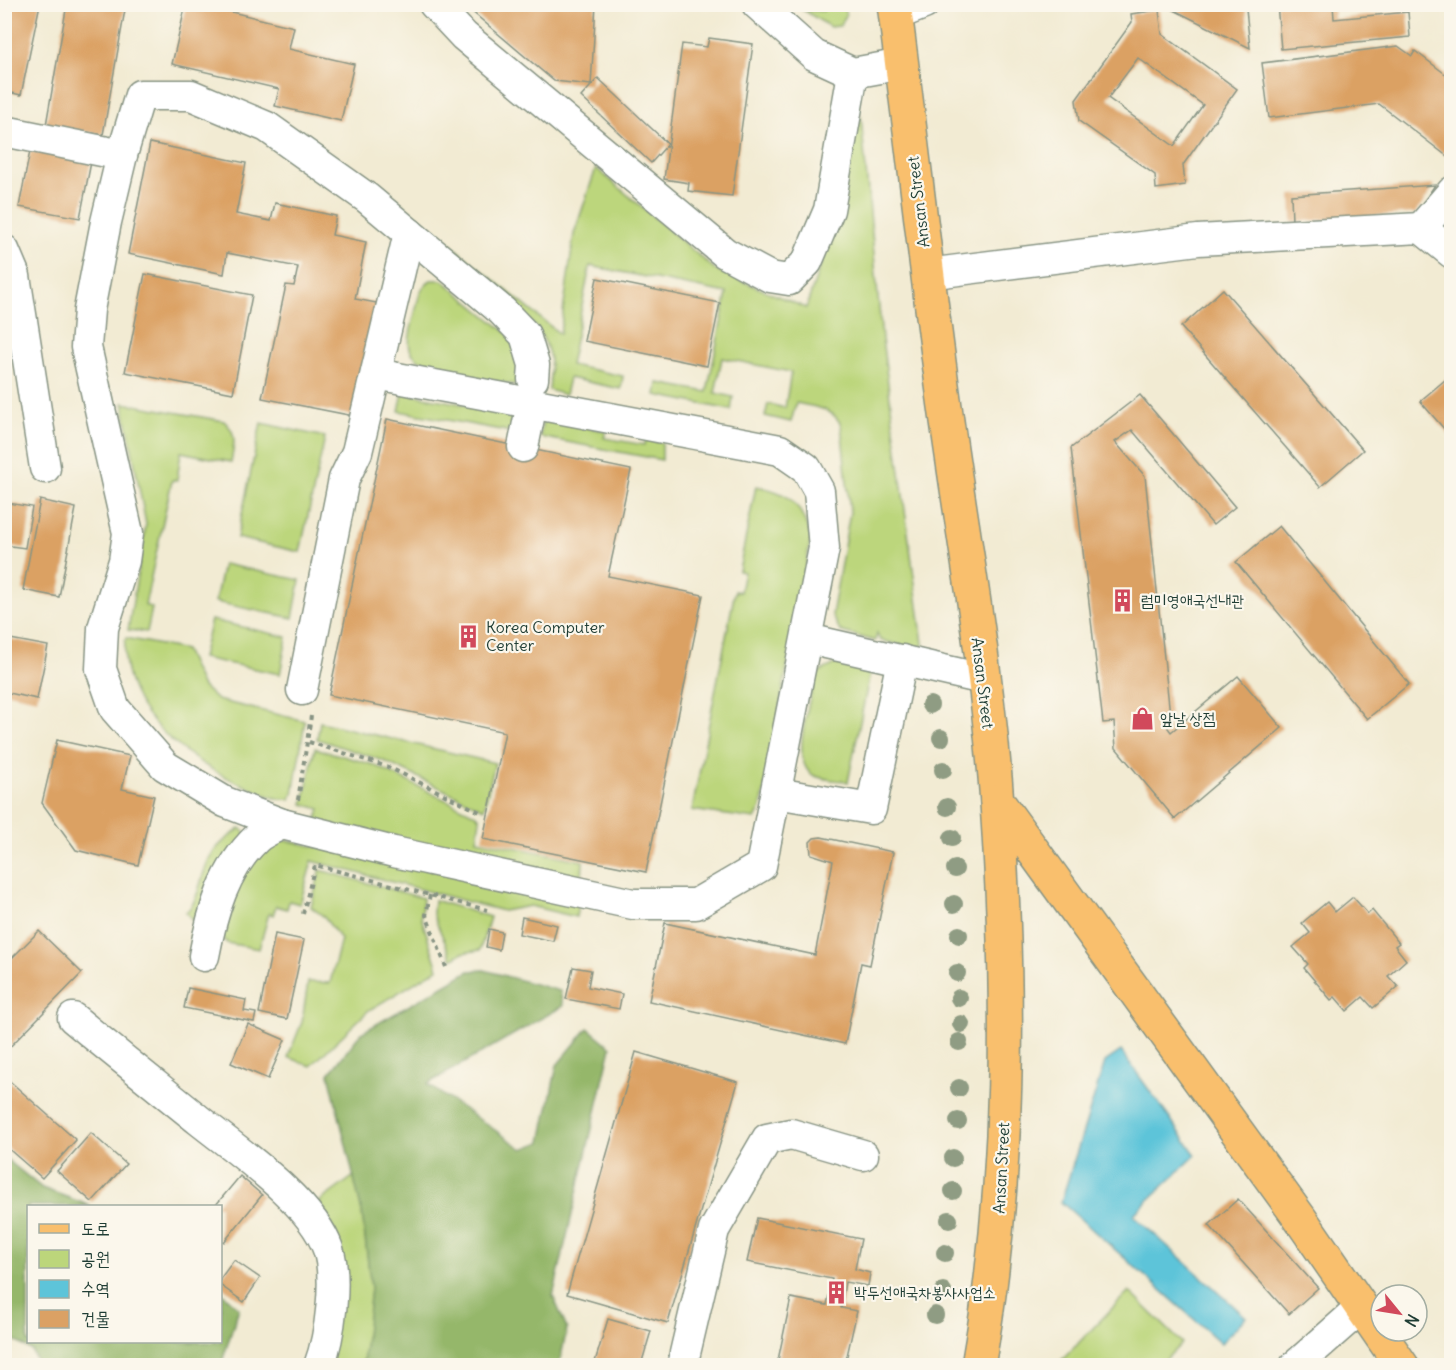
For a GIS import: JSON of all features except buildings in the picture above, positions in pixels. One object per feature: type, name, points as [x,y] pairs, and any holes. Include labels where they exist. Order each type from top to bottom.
[{"type":"main road","name":"Ansan Street","points":[[905,8],[902,64],[927,274],[983,679],[997,801],[1004,941],[1003,1156],[998,1236],[978,1365]]},
{"type":"main road","points":[[997,801],[1402,1365]]},
{"type":"street","points":[[434,4],[464,36],[725,253],[770,277],[789,280],[807,262],[829,210],[853,73]]},
{"type":"street","points":[[757,4],[814,55],[853,73],[902,64]]},
{"type":"street","points":[[376,374],[780,450],[806,468],[819,491],[824,548],[808,639],[761,866],[696,904],[633,904],[394,852],[289,826],[225,802],[165,766],[115,709],[101,669],[103,628],[124,561],[128,533],[86,347],[89,310],[122,155],[140,95],[191,95],[267,126],[367,198],[502,311],[525,335],[534,365],[533,379]]},
{"type":"street","points":[[4,131],[122,155]]},
{"type":"street","points":[[1421,228],[1452,192]]},
{"type":"street","points":[[927,274],[1198,240],[1421,228],[1452,254]]},
{"type":"street","points":[[302,690],[344,479],[357,452],[409,233]]},
{"type":"street","points":[[4,250],[15,276],[45,468]]},
{"type":"street","points":[[523,447],[529,418]]},
{"type":"street","points":[[808,639],[983,679]]},
{"type":"street","points":[[776,793],[871,809],[902,660]]},
{"type":"street","points":[[204,956],[216,903],[231,871],[258,837],[289,826]]},
{"type":"street","points":[[73,1018],[258,1168],[304,1209],[328,1248],[333,1275],[330,1313],[319,1365]]},
{"type":"street","points":[[682,1365],[714,1230],[767,1139],[791,1134],[863,1155]]},
{"type":"street","points":[[1294,1365],[1362,1307]]},
{"type":"path","points":[[289,826],[312,720],[302,690]]},
{"type":"path","points":[[309,742],[388,767],[482,813]]},
{"type":"path","points":[[303,914],[315,865],[487,910]]},
{"type":"path","points":[[430,895],[426,915],[446,967]]},
{"type":"green space","points":[[822,5],[844,5],[846,15],[840,26],[830,27],[803,10],[823,11]]},
{"type":"green space","points":[[861,117],[882,339],[924,651],[880,640],[877,633],[875,641],[840,631],[832,615],[850,512],[841,425],[828,411],[796,403],[791,422],[765,416],[768,404],[785,408],[791,372],[722,358],[715,393],[733,397],[731,410],[656,395],[658,383],[707,392],[727,293],[590,266],[570,365],[623,376],[621,389],[569,378],[565,395],[549,390],[550,358],[546,344],[537,328],[356,177],[361,172],[560,334],[574,234],[596,168],[716,270],[806,308],[826,248],[852,126]]},
{"type":"green space","points":[[431,280],[442,280],[507,333],[521,360],[517,385],[441,370],[416,357],[410,349],[410,333],[421,292]]},
{"type":"green space","points":[[403,393],[515,414],[512,432],[399,411]]},
{"type":"green space","points":[[123,403],[224,421],[231,430],[234,440],[231,462],[181,452],[177,480],[172,480],[145,605],[152,608],[147,632],[128,630],[146,524]]},
{"type":"green space","points":[[543,419],[606,431],[604,438],[644,445],[646,439],[662,443],[662,460],[540,437]]},
{"type":"green space","points":[[261,423],[325,437],[300,552],[237,538]]},
{"type":"green space","points":[[756,486],[778,492],[793,502],[803,516],[811,538],[761,808],[755,819],[692,810],[735,591],[740,592],[744,572],[739,571]]},
{"type":"green space","points":[[223,564],[300,580],[293,618],[215,602]]},
{"type":"green space","points":[[211,620],[287,637],[280,674],[202,658]]},
{"type":"green space","points":[[126,638],[185,650],[201,685],[217,700],[305,721],[293,794],[290,799],[270,796],[211,769],[191,756],[156,725],[142,707],[132,687],[126,666],[124,648]]},
{"type":"green space","points":[[839,662],[871,668],[848,782],[815,776],[807,769],[802,746],[805,718],[814,681],[819,672]]},
{"type":"green space","points":[[320,722],[495,763],[484,809],[384,761],[317,739]]},
{"type":"green space","points":[[315,748],[374,765],[477,815],[480,819],[477,840],[583,861],[582,877],[366,836],[315,824],[320,809],[303,804]]},
{"type":"green space","points":[[241,828],[247,836],[193,922],[186,912],[194,901],[210,857],[220,845]]},
{"type":"green space","points":[[283,840],[579,899],[576,917],[530,906],[503,911],[312,861],[300,904],[289,901],[287,909],[276,906],[273,915],[269,913],[259,949],[227,943],[220,936],[220,905],[261,846]]},
{"type":"green space","points":[[320,870],[423,898],[421,917],[438,969],[369,1010],[311,1066],[288,1057],[302,1022],[308,982],[330,983],[341,939],[323,916],[311,907]]},
{"type":"green space","points":[[434,900],[490,917],[480,950],[462,953],[452,959],[433,914]]},
{"type":"green space","points":[[484,970],[560,991],[563,1006],[427,1084],[523,1149],[541,1142],[557,1065],[588,1028],[611,1047],[553,1296],[567,1329],[559,1365],[363,1365],[371,1288],[362,1212],[329,1074],[361,1033],[469,971]]},
{"type":"green space","points":[[5,1158],[42,1188],[88,1205],[27,1205],[27,1343],[222,1343],[222,1293],[239,1308],[221,1365],[39,1365],[31,1350],[5,1335]]},
{"type":"green space","points":[[354,1176],[362,1212],[371,1288],[363,1365],[329,1365],[336,1235],[319,1202]]},
{"type":"green space","points":[[1129,1291],[1182,1343],[1160,1365],[1057,1365]]},
{"type":"water","points":[[1121,1051],[1196,1155],[1133,1215],[1246,1317],[1221,1343],[1061,1202],[1105,1062]]},
{"type":"place","name":"럼미영애국선내관","points":[[1123,600]]},
{"type":"place","name":"Korea Computer Center","points":[[468,636]]},
{"type":"place","name":"앞날 상점","points":[[1142,718]]},
{"type":"place","name":"박두선애국차봉사사업소","points":[[836,1292]]}]
